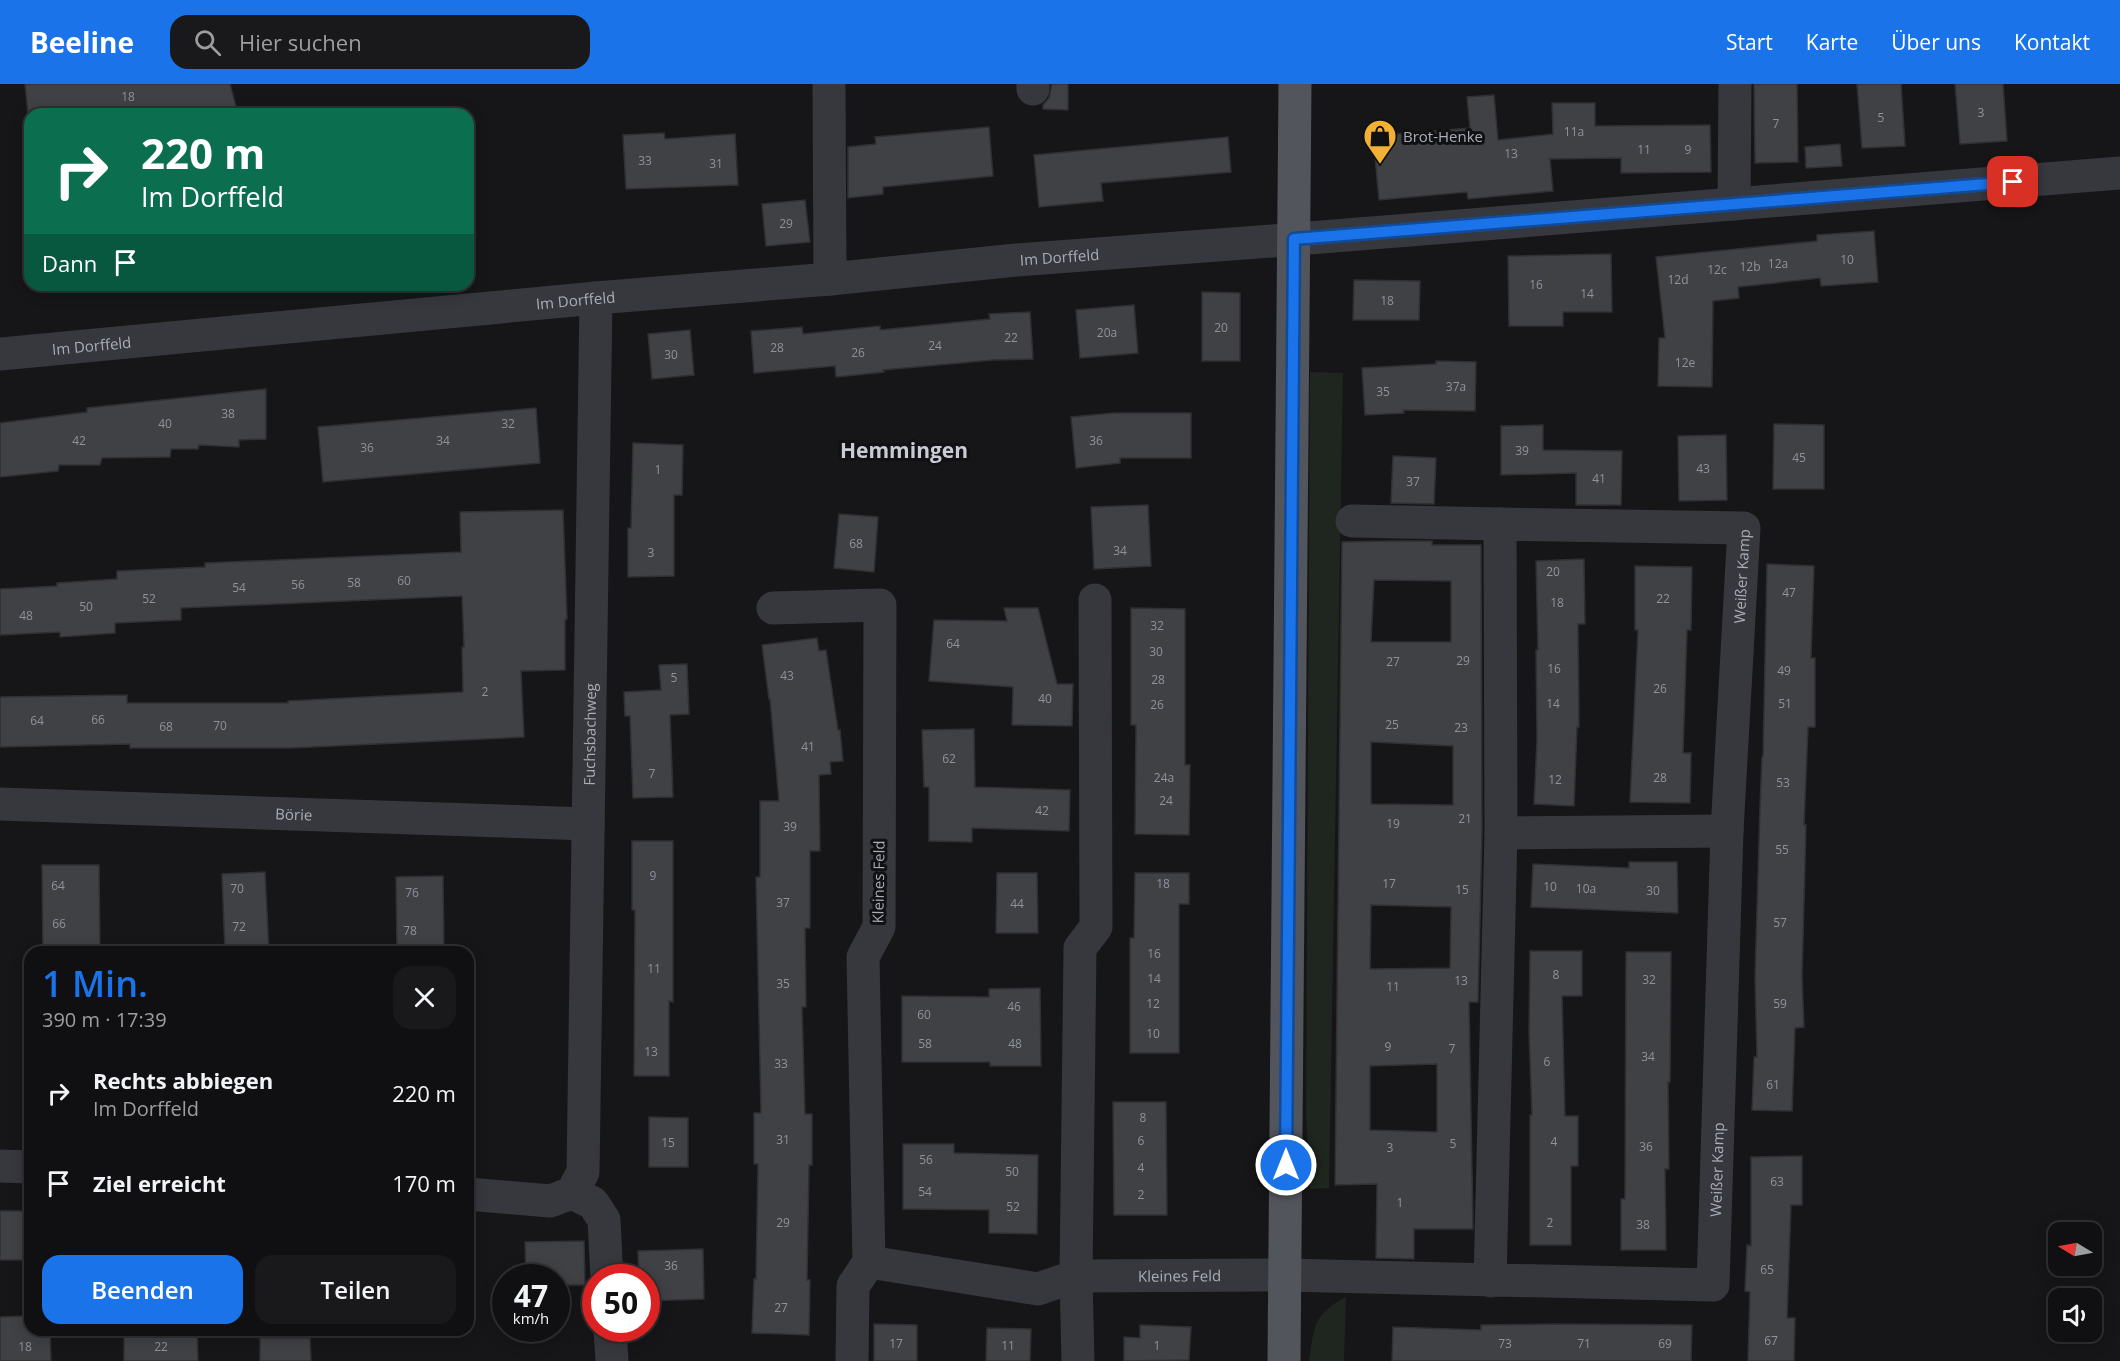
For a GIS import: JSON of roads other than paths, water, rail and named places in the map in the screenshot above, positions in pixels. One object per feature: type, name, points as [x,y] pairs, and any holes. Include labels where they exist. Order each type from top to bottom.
[{"type":"main road","points":[[1284,1361],[1295,84]]},
{"type":"street","points":[[829,84],[830,279]]},
{"type":"street","points":[[1734,204],[1735,84]]},
{"type":"street","name":"Im Dorffeld","points":[[0,354],[1016,260],[2120,173]]},
{"type":"street","name":"Fuchsbachweg","points":[[577,1182],[588,824],[596,298]]},
{"type":"street","name":"Weißer Kamp","points":[[1285,1275],[1713,1285],[1727,831],[1744,528],[1352,521]]},
{"type":"street","points":[[1490,1281],[1501,833],[1500,524]]},
{"type":"street","points":[[1078,1361],[1076,1276],[1080,948],[1096,927],[1095,600]]},
{"type":"street","name":"Kleines Feld","points":[[773,608],[880,605],[879,927],[863,957],[869,1262],[1038,1289],[1076,1276],[1285,1275]]},
{"type":"street","name":"Börie","points":[[0,804],[588,824]]},
{"type":"street","points":[[1501,833],[1727,831]]},
{"type":"street","points":[[0,1166],[24,1167]]},
{"type":"street","points":[[474,1195],[550,1201],[577,1182],[604,1220],[606,1264]]},
{"type":"street","points":[[852,1361],[853,1286],[869,1262]]},
{"type":"street","points":[[611,1342],[612,1361]]},
{"type":"place","name":"Brot-Henke","points":[[1380,165]]},
{"type":"district","name":"Hemmingen","points":[[904,450]]}]
